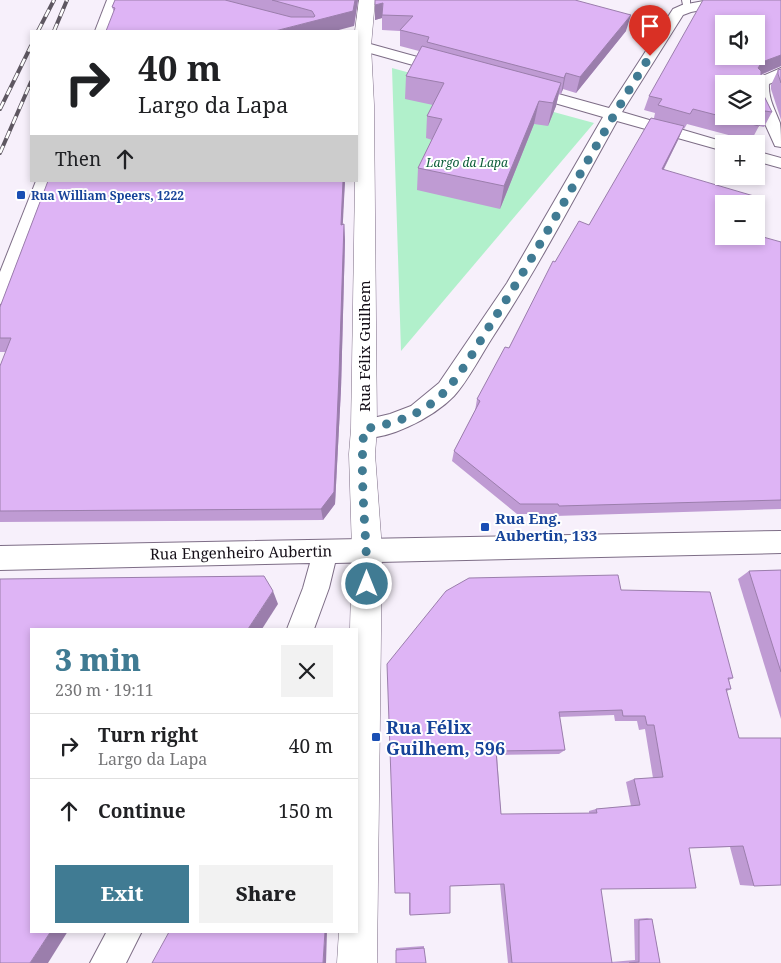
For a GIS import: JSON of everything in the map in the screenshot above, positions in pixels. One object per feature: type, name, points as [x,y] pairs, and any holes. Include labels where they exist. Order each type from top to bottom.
[{"type":"street","points":[[102,30],[114,0]]},
{"type":"street","name":"Rua Félix Guilhem","points":[[358,872],[360,690],[367,550],[362,454],[364,429],[365,104],[359,45],[367,0]]},
{"type":"street","points":[[364,429],[393,423],[418,412],[447,389],[514,288],[614,114],[678,12],[687,4],[732,0]]},
{"type":"street","points":[[359,45],[463,74]]},
{"type":"street","points":[[781,72],[761,82],[760,88],[770,119],[781,142]]},
{"type":"street","points":[[510,86],[715,143]]},
{"type":"street","points":[[765,159],[781,163]]},
{"type":"street","points":[[0,298],[44,182]]},
{"type":"street","name":"Rua Engenheiro Aubertin","points":[[0,558],[781,542]]},
{"type":"street","points":[[300,628],[316,588],[326,550]]},
{"type":"street","points":[[107,963],[125,933]]},
{"type":"street","name":"Rua Félix Guilhem","points":[[357,933],[357,963]]},
{"type":"green space","name":"Largo da Lapa","points":[[392,68],[594,123],[401,351]]},
{"type":"building","points":[[115,0],[225,0],[291,17],[314,17],[312,11],[272,0],[355,0],[353,11],[279,30],[106,30],[115,8],[112,7]]},
{"type":"building","points":[[375,0],[575,0],[631,15],[580,77],[566,73],[564,78],[427,42],[429,37],[400,30],[413,16],[382,15],[383,3],[375,5]]},
{"type":"building","points":[[703,0],[781,0],[781,55],[765,61],[765,15],[715,15],[715,65],[760,65],[758,68],[761,71],[761,75],[715,75],[715,115],[693,109],[690,114],[658,105],[662,99],[649,96]]},
{"type":"building","points":[[422,46],[561,83],[553,103],[539,101],[504,186],[418,168],[442,119],[427,116],[444,83],[406,76]]},
{"type":"building","points":[[781,69],[781,83],[778,70]]},
{"type":"building","points":[[765,98],[772,112],[765,111]]},
{"type":"building","points":[[651,118],[684,126],[662,169],[750,195],[715,195],[715,245],[765,245],[765,238],[781,242],[781,500],[559,506],[558,504],[520,504],[454,451],[480,401],[477,399],[505,347],[509,348],[553,261],[555,262],[579,221],[589,225]]},
{"type":"building","points":[[48,182],[343,182],[341,225],[344,224],[334,492],[321,509],[0,511],[0,366],[11,338],[0,338],[0,307]]},
{"type":"building","points":[[781,570],[781,672],[749,571]]},
{"type":"building","points":[[618,575],[621,590],[710,592],[733,678],[728,678],[731,689],[726,689],[739,738],[781,738],[781,885],[754,886],[743,846],[689,848],[696,888],[601,889],[612,963],[512,963],[504,884],[450,886],[450,913],[410,915],[410,893],[395,893],[387,664],[446,591],[469,578]],"holes":[[[622,710],[623,716],[645,716],[647,725],[654,725],[663,777],[634,779],[640,805],[596,809],[597,813],[501,814],[496,751],[565,750],[559,712]]]},
{"type":"building","points":[[264,576],[273,591],[249,628],[30,628],[30,933],[50,933],[30,963],[0,963],[0,579]]},
{"type":"building","points":[[652,919],[660,963],[629,963],[639,962],[639,920]]},
{"type":"building","points":[[168,933],[325,933],[323,963],[152,963]]},
{"type":"building","points":[[424,948],[426,963],[396,963],[396,950]]},
{"type":"railway","points":[[39,30],[54,0]]},
{"type":"railway","points":[[54,30],[67,0]]},
{"type":"railway","points":[[0,109],[30,48]]},
{"type":"railway","points":[[0,153],[30,84]]},
{"type":"place","name":"Rua William Speers, 1222","points":[[21,195]]},
{"type":"place","name":"Rua Eng. Aubertin, 133","points":[[485,527]]},
{"type":"place","name":"Rua Félix Guilhem, 596","points":[[376,737]]},
{"type":"route","points":[[367,584],[362,454],[364,429],[393,423],[418,412],[436,400],[447,389],[514,288],[614,114],[650,56]]}]
